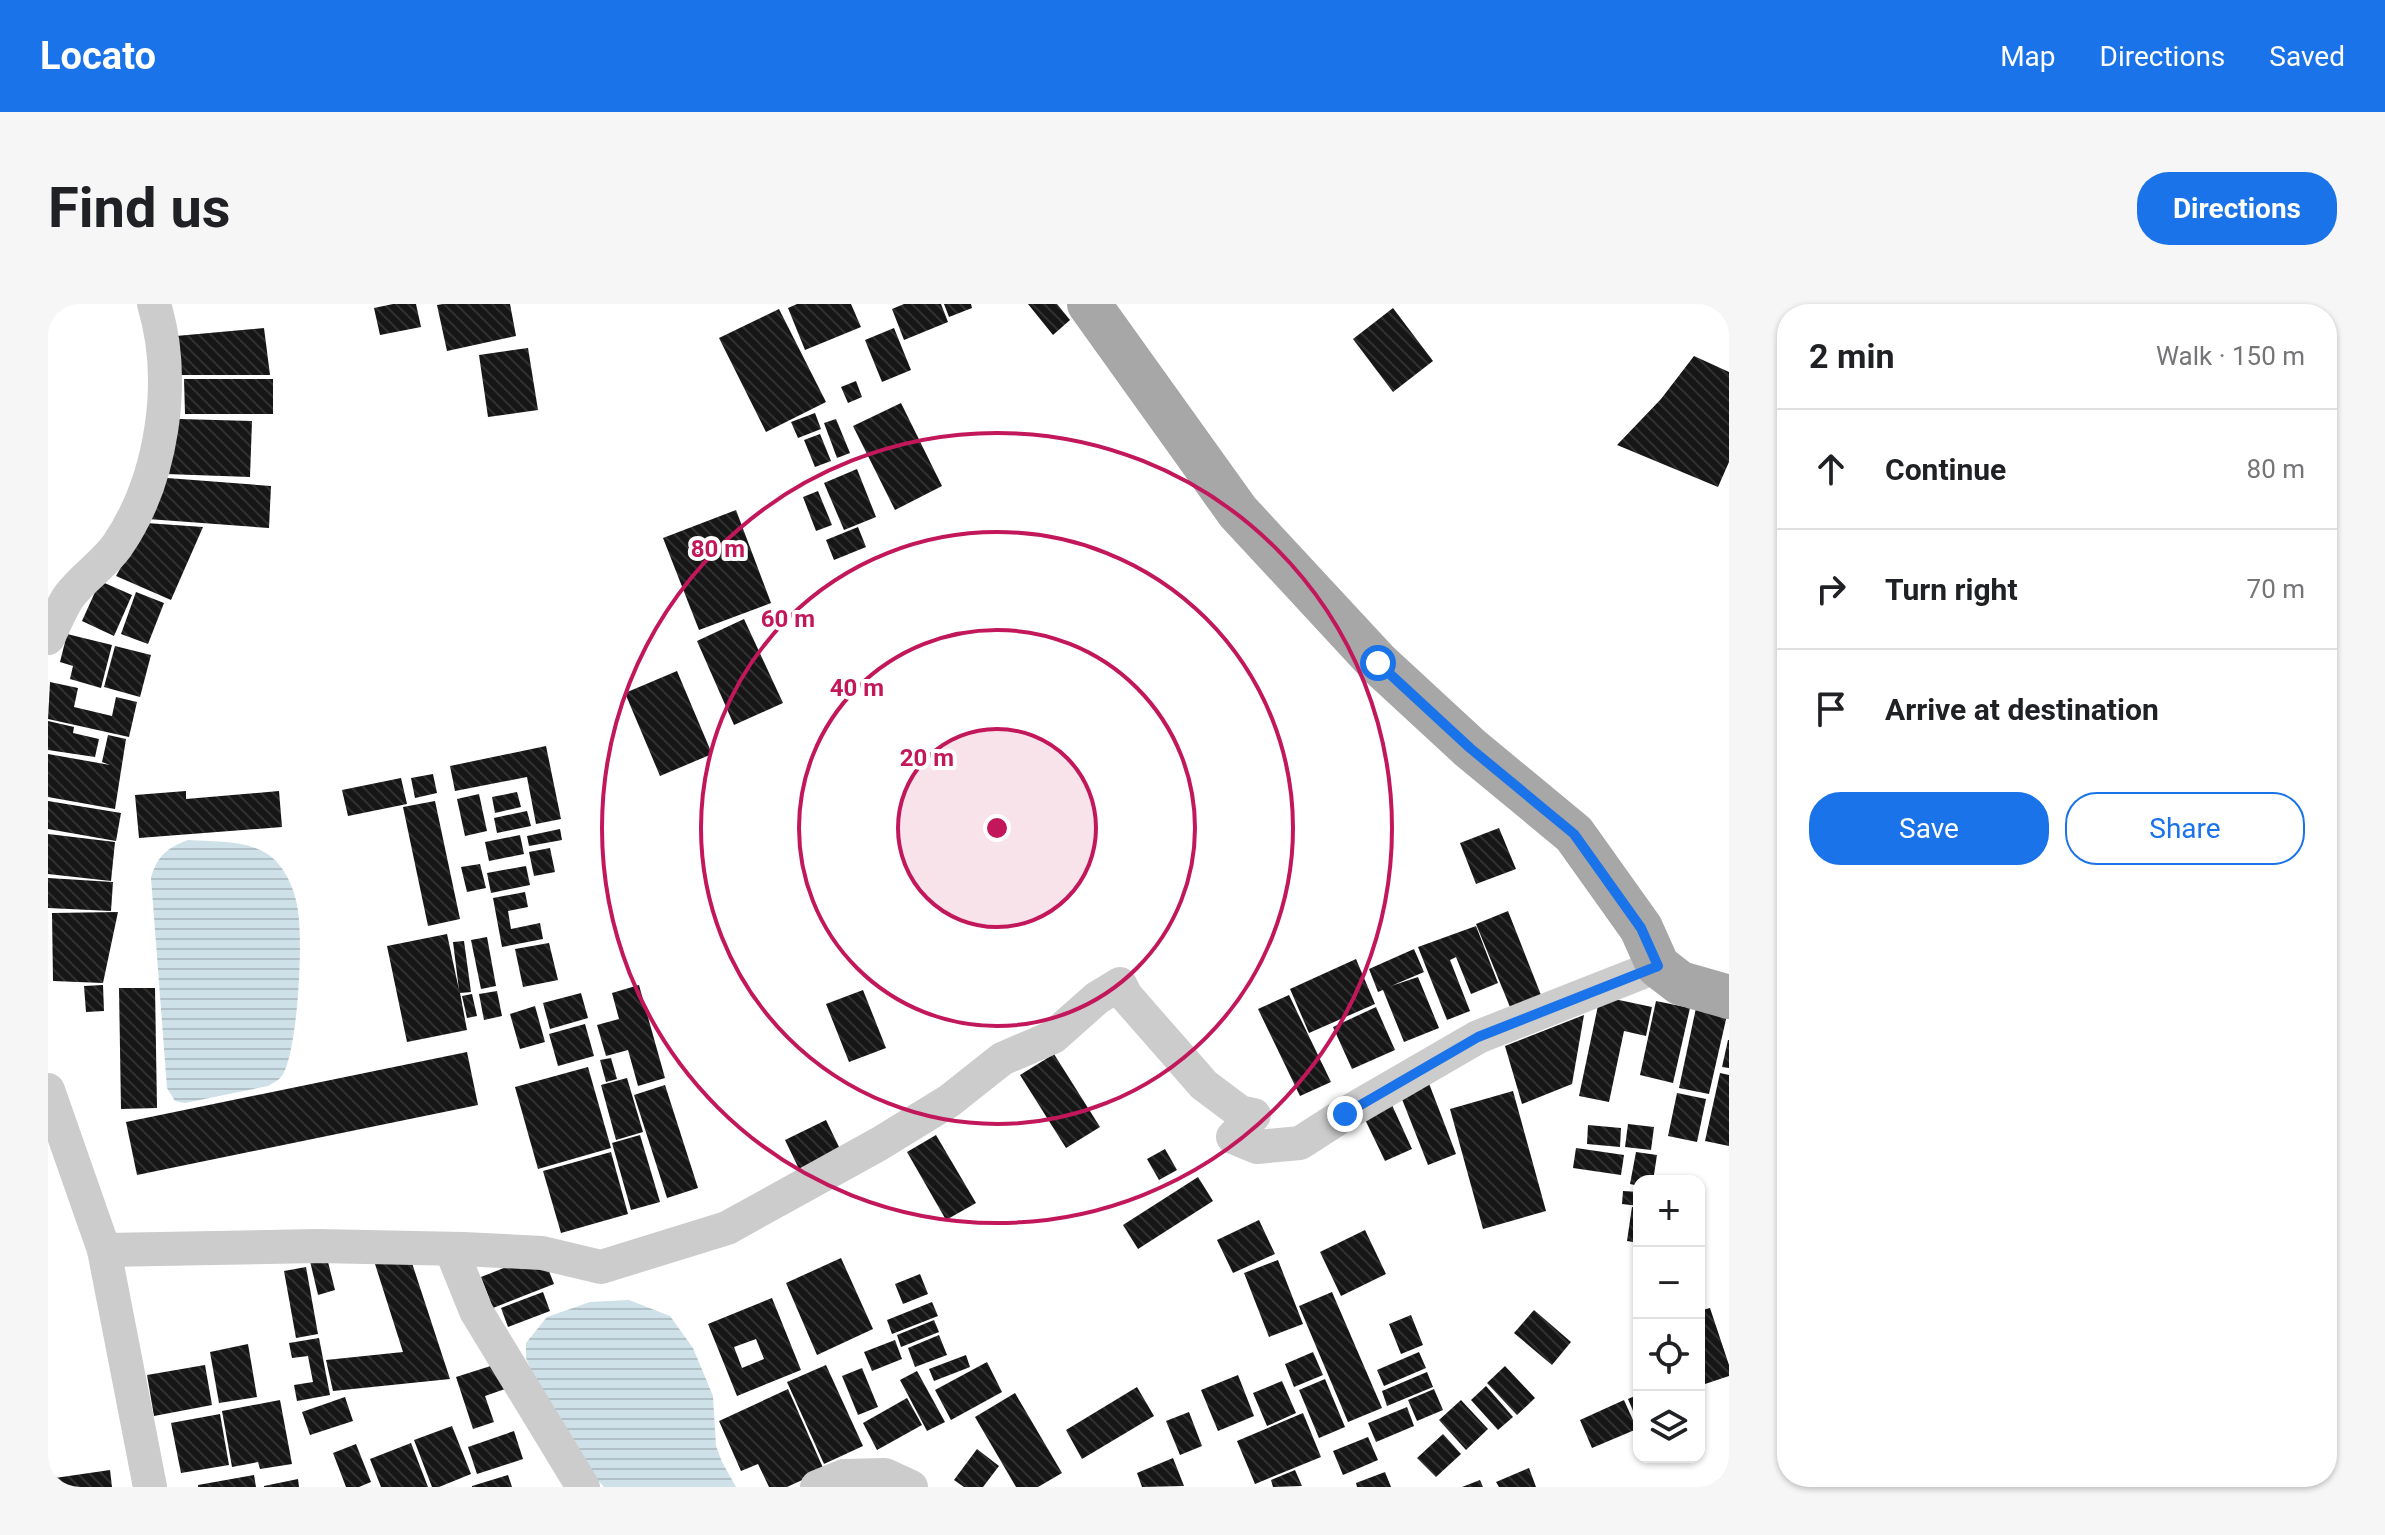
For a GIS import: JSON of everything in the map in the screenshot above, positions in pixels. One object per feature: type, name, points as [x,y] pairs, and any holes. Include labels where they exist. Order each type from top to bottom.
[{"type":"main road","points":[[1089,304],[1238,512],[1378,663],[1470,748],[1574,834],[1641,928],[1658,966],[1680,983],[1729,997]]},
{"type":"street","points":[[48,638],[58,596],[117,546],[147,485],[160,435],[167,379],[162,331],[154,304]]},
{"type":"street","points":[[104,1250],[318,1246],[451,1249],[542,1253],[601,1267],[727,1228],[879,1144],[949,1101],[1002,1059],[1053,1037],[1097,998],[1120,984],[1126,996],[1204,1085],[1240,1112],[1254,1115],[1233,1137],[1257,1147],[1300,1143],[1478,1037],[1658,966]]},
{"type":"street","points":[[48,1090],[104,1250],[150,1487]]},
{"type":"street","points":[[451,1249],[476,1311],[583,1487]]},
{"type":"street","points":[[817,1487],[844,1476],[885,1475],[911,1487]]},
{"type":"shaded area","points":[[188,840],[246,845],[276,861],[287,876],[296,899],[300,963],[290,1056],[282,1076],[268,1086],[185,1103],[175,1101],[167,1088],[151,878],[164,854]]},
{"type":"shaded area","points":[[629,1300],[670,1316],[693,1348],[713,1396],[716,1446],[736,1487],[604,1487],[592,1474],[533,1375],[526,1358],[526,1343],[547,1317],[590,1302]]},
{"type":"building","points":[[416,304],[421,327],[380,335],[374,308]]},
{"type":"building","points":[[510,304],[516,336],[447,351],[437,305]]},
{"type":"building","points":[[797,304],[851,304],[861,327],[805,350],[788,308]]},
{"type":"building","points":[[904,304],[941,304],[948,322],[904,340],[892,309]]},
{"type":"building","points":[[944,304],[971,304],[972,308],[949,317]]},
{"type":"building","points":[[1028,304],[1057,304],[1070,320],[1053,335]]},
{"type":"building","points":[[1393,308],[1433,361],[1393,392],[1353,339]]},
{"type":"building","points":[[779,309],[826,402],[766,432],[719,338]]},
{"type":"building","points":[[264,328],[270,375],[180,375],[176,336]]},
{"type":"building","points":[[894,328],[911,370],[882,382],[865,340]]},
{"type":"building","points":[[528,348],[538,410],[488,417],[479,355]]},
{"type":"building","points":[[1694,356],[1729,372],[1729,462],[1718,487],[1617,445],[1661,399]]},
{"type":"building","points":[[184,379],[273,379],[273,414],[185,414]]},
{"type":"building","points":[[856,381],[862,397],[848,403],[841,387]]},
{"type":"building","points":[[901,403],[942,486],[895,510],[853,426]]},
{"type":"building","points":[[815,413],[821,429],[798,438],[791,422]]},
{"type":"building","points":[[179,419],[252,421],[250,477],[166,474]]},
{"type":"building","points":[[836,419],[850,453],[837,458],[824,423]]},
{"type":"building","points":[[820,434],[831,461],[815,467],[804,440]]},
{"type":"building","points":[[857,469],[876,517],[844,530],[824,483]]},
{"type":"building","points":[[167,478],[271,486],[269,528],[148,519]]},
{"type":"building","points":[[818,491],[832,525],[816,531],[803,497]]},
{"type":"building","points":[[736,510],[771,603],[699,630],[663,538]]},
{"type":"building","points":[[146,523],[203,527],[171,600],[116,576]]},
{"type":"building","points":[[858,527],[866,547],[834,560],[826,540]]},
{"type":"building","points":[[100,581],[132,595],[114,636],[82,621]]},
{"type":"building","points":[[136,592],[164,603],[148,644],[121,634]]},
{"type":"building","points":[[744,619],[783,703],[734,725],[697,641]]},
{"type":"building","points":[[67,634],[112,645],[101,688],[70,679],[73,666],[60,662]]},
{"type":"building","points":[[115,646],[151,655],[140,697],[104,687]]},
{"type":"building","points":[[677,671],[712,754],[660,776],[625,693]]},
{"type":"building","points":[[50,682],[78,688],[74,707],[112,716],[116,697],[137,702],[129,737],[48,719]]},
{"type":"building","points":[[48,721],[74,727],[73,733],[99,739],[95,757],[48,750]]},
{"type":"building","points":[[108,735],[126,739],[115,809],[48,797],[48,754],[110,765],[102,762]]},
{"type":"building","points":[[546,746],[561,819],[536,824],[527,777],[455,791],[450,766]]},
{"type":"building","points":[[433,774],[437,793],[415,798],[411,778]]},
{"type":"building","points":[[401,778],[407,804],[348,816],[342,790]]},
{"type":"building","points":[[186,791],[186,799],[279,791],[282,827],[139,838],[135,795]]},
{"type":"building","points":[[517,792],[521,807],[495,813],[492,797]]},
{"type":"building","points":[[479,794],[487,831],[465,836],[457,799]]},
{"type":"building","points":[[48,801],[121,813],[116,841],[48,829]]},
{"type":"building","points":[[435,801],[460,919],[428,926],[403,807]]},
{"type":"building","points":[[527,811],[531,826],[497,833],[494,818]]},
{"type":"building","points":[[1499,828],[1516,869],[1476,884],[1460,843]]},
{"type":"building","points":[[560,829],[562,840],[529,846],[527,836]]},
{"type":"building","points":[[48,834],[115,842],[111,881],[48,874]]},
{"type":"building","points":[[520,835],[524,854],[489,861],[485,842]]},
{"type":"building","points":[[550,848],[555,872],[534,876],[529,852]]},
{"type":"building","points":[[480,864],[486,888],[467,892],[461,867]]},
{"type":"building","points":[[526,866],[530,885],[491,893],[487,873]]},
{"type":"building","points":[[48,878],[113,882],[111,911],[48,908]]},
{"type":"building","points":[[525,892],[528,907],[508,911],[511,929],[540,923],[543,939],[502,947],[493,898]]},
{"type":"building","points":[[1508,911],[1541,995],[1510,1007],[1476,924]]},
{"type":"building","points":[[118,912],[103,983],[53,981],[52,913]]},
{"type":"building","points":[[1476,926],[1498,983],[1471,994],[1456,957],[1450,960],[1470,1011],[1447,1020],[1418,947]]},
{"type":"building","points":[[447,934],[459,990],[453,942],[464,941],[471,992],[460,993],[467,1030],[407,1042],[387,946]]},
{"type":"building","points":[[487,937],[496,986],[481,989],[471,940]]},
{"type":"building","points":[[549,943],[558,980],[523,987],[515,949]]},
{"type":"building","points":[[1414,949],[1424,972],[1391,986],[1418,977],[1439,1028],[1404,1042],[1383,990],[1378,992],[1369,969]]},
{"type":"building","points":[[1356,959],[1375,1004],[1309,1033],[1290,989]]},
{"type":"building","points":[[103,985],[104,1011],[86,1012],[84,986]]},
{"type":"building","points":[[639,985],[665,1078],[638,1086],[628,1050],[606,1056],[597,1025],[619,1019],[612,993]]},
{"type":"building","points":[[119,988],[155,988],[157,1108],[121,1109]]},
{"type":"building","points":[[863,990],[886,1048],[849,1062],[826,1004]]},
{"type":"building","points":[[497,991],[502,1016],[484,1020],[479,994]]},
{"type":"building","points":[[581,993],[588,1018],[550,1029],[543,1003]]},
{"type":"building","points":[[472,994],[477,1016],[467,1018],[462,996]]},
{"type":"building","points":[[1289,995],[1331,1082],[1300,1096],[1258,1009]]},
{"type":"building","points":[[1600,996],[1652,1007],[1646,1036],[1624,1031],[1609,1102],[1579,1096]]},
{"type":"building","points":[[1656,1001],[1690,1008],[1673,1083],[1640,1075]]},
{"type":"building","points":[[535,1006],[545,1042],[520,1049],[510,1014]]},
{"type":"building","points":[[1376,1007],[1395,1050],[1352,1069],[1333,1027]]},
{"type":"building","points":[[1696,1008],[1727,1015],[1709,1094],[1679,1088]]},
{"type":"building","points":[[1584,1015],[1572,1084],[1522,1104],[1505,1046]]},
{"type":"building","points":[[585,1024],[594,1056],[558,1066],[549,1034]]},
{"type":"building","points":[[1729,1040],[1729,1068],[1722,1067]]},
{"type":"building","points":[[467,1052],[478,1105],[137,1175],[126,1122]]},
{"type":"building","points":[[1054,1054],[1100,1127],[1066,1148],[1020,1075]]},
{"type":"building","points":[[611,1058],[617,1079],[606,1082],[600,1060]]},
{"type":"building","points":[[588,1067],[611,1148],[538,1169],[515,1087]]},
{"type":"building","points":[[1425,1073],[1456,1154],[1428,1165],[1396,1084]]},
{"type":"building","points":[[1720,1073],[1729,1075],[1729,1146],[1705,1141]]},
{"type":"building","points":[[627,1078],[643,1132],[616,1140],[601,1085]]},
{"type":"building","points":[[665,1085],[698,1188],[667,1198],[634,1095]]},
{"type":"building","points":[[1513,1091],[1546,1211],[1483,1229],[1450,1109]]},
{"type":"building","points":[[1677,1093],[1706,1099],[1697,1142],[1668,1136]]},
{"type":"building","points":[[1387,1094],[1412,1149],[1385,1161],[1359,1107]]},
{"type":"building","points":[[826,1120],[840,1149],[799,1169],[785,1140]]},
{"type":"building","points":[[1628,1124],[1654,1127],[1651,1150],[1625,1147]]},
{"type":"building","points":[[1588,1125],[1621,1128],[1620,1147],[1587,1144]]},
{"type":"building","points":[[640,1135],[660,1202],[631,1210],[612,1143]]},
{"type":"building","points":[[936,1135],[976,1203],[946,1220],[907,1152]]},
{"type":"building","points":[[1576,1148],[1624,1155],[1621,1175],[1573,1168]]},
{"type":"building","points":[[1165,1149],[1177,1170],[1159,1180],[1147,1159]]},
{"type":"building","points":[[611,1152],[628,1214],[561,1233],[543,1171]]},
{"type":"building","points":[[1636,1152],[1657,1155],[1654,1175],[1633,1175],[1633,1185],[1630,1184]]},
{"type":"building","points":[[1198,1177],[1213,1201],[1138,1249],[1123,1225]]},
{"type":"building","points":[[1623,1191],[1633,1192],[1633,1205],[1622,1204]]},
{"type":"building","points":[[1632,1207],[1633,1207],[1633,1242],[1627,1241]]},
{"type":"building","points":[[1259,1220],[1275,1254],[1233,1273],[1217,1240]]},
{"type":"building","points":[[1365,1230],[1386,1274],[1341,1296],[1320,1252]]},
{"type":"building","points":[[542,1253],[554,1284],[493,1308],[481,1277]]},
{"type":"building","points":[[327,1258],[335,1290],[318,1295],[310,1261]]},
{"type":"building","points":[[841,1258],[873,1329],[817,1355],[786,1283]]},
{"type":"building","points":[[1278,1260],[1303,1324],[1269,1337],[1244,1273]]},
{"type":"building","points":[[412,1263],[450,1379],[333,1391],[326,1360],[403,1352],[375,1264]]},
{"type":"building","points":[[306,1267],[318,1334],[296,1338],[284,1271]]},
{"type":"building","points":[[920,1274],[928,1294],[903,1304],[895,1284]]},
{"type":"building","points":[[543,1292],[550,1311],[508,1327],[501,1308]]},
{"type":"building","points":[[1332,1292],[1382,1408],[1348,1422],[1299,1306]]},
{"type":"building","points":[[772,1298],[801,1370],[737,1396],[708,1324]],"holes":[[[756,1339],[764,1359],[742,1368],[734,1347]]]},
{"type":"building","points":[[932,1302],[938,1316],[892,1334],[887,1320]]},
{"type":"building","points":[[1710,1308],[1729,1365],[1729,1376],[1705,1384],[1705,1319],[1705,1309]]},
{"type":"building","points":[[1534,1310],[1571,1342],[1552,1365],[1514,1333]]},
{"type":"building","points":[[1411,1315],[1423,1345],[1401,1354],[1389,1324]]},
{"type":"building","points":[[934,1320],[939,1332],[901,1347],[897,1335]]},
{"type":"building","points":[[939,1335],[947,1355],[915,1367],[908,1348]]},
{"type":"building","points":[[319,1338],[330,1395],[297,1401],[294,1385],[313,1382],[308,1356],[292,1358],[289,1343]]},
{"type":"building","points":[[895,1340],[902,1359],[872,1371],[864,1352]]},
{"type":"building","points":[[248,1344],[257,1397],[219,1403],[210,1352]]},
{"type":"building","points":[[1313,1352],[1323,1375],[1294,1387],[1285,1364]]},
{"type":"building","points":[[1419,1352],[1426,1368],[1384,1386],[1377,1370]]},
{"type":"building","points":[[966,1355],[970,1367],[934,1381],[929,1369]]},
{"type":"building","points":[[987,1362],[1002,1392],[951,1420],[935,1390]]},
{"type":"building","points":[[497,1364],[505,1389],[485,1396],[494,1422],[473,1429],[456,1377]]},
{"type":"building","points":[[205,1365],[212,1405],[154,1416],[147,1375]]},
{"type":"building","points":[[826,1365],[863,1446],[824,1464],[787,1382]]},
{"type":"building","points":[[1505,1366],[1535,1398],[1517,1415],[1487,1383]]},
{"type":"building","points":[[862,1368],[878,1407],[858,1415],[842,1376]]},
{"type":"building","points":[[917,1371],[945,1422],[927,1431],[900,1380]]},
{"type":"building","points":[[1427,1372],[1433,1387],[1387,1406],[1382,1391]]},
{"type":"building","points":[[1238,1375],[1254,1416],[1218,1431],[1201,1390]]},
{"type":"building","points":[[1325,1379],[1345,1427],[1319,1438],[1299,1390]]},
{"type":"building","points":[[1282,1381],[1296,1413],[1267,1426],[1253,1393]]},
{"type":"building","points":[[1486,1386],[1513,1417],[1498,1430],[1471,1400]]},
{"type":"building","points":[[1137,1387],[1154,1416],[1082,1459],[1066,1430]]},
{"type":"building","points":[[788,1389],[824,1470],[787,1487],[769,1487],[758,1464],[741,1471],[719,1421]]},
{"type":"building","points":[[1434,1389],[1443,1410],[1417,1421],[1408,1400]]},
{"type":"building","points":[[1015,1393],[1062,1473],[1038,1487],[1016,1487],[975,1417]]},
{"type":"building","points":[[345,1397],[353,1421],[310,1435],[302,1412]]},
{"type":"building","points":[[907,1398],[922,1425],[877,1450],[863,1423]]},
{"type":"building","points":[[280,1400],[292,1464],[260,1469],[258,1462],[232,1467],[222,1411]]},
{"type":"building","points":[[1461,1400],[1488,1429],[1466,1450],[1439,1420]]},
{"type":"building","points":[[1624,1400],[1633,1420],[1633,1431],[1592,1448],[1580,1420]]},
{"type":"building","points":[[1407,1407],[1414,1426],[1376,1442],[1368,1423]]},
{"type":"building","points":[[1189,1412],[1202,1446],[1180,1455],[1166,1421]]},
{"type":"building","points":[[1303,1413],[1321,1457],[1255,1484],[1237,1441]]},
{"type":"building","points":[[220,1414],[229,1465],[181,1473],[171,1423]]},
{"type":"building","points":[[452,1426],[471,1474],[432,1487],[414,1440]]},
{"type":"building","points":[[514,1431],[523,1459],[477,1474],[468,1447]]},
{"type":"building","points":[[1443,1434],[1461,1454],[1436,1477],[1417,1458]]},
{"type":"building","points":[[1368,1437],[1378,1460],[1343,1475],[1333,1451]]},
{"type":"building","points":[[411,1443],[428,1487],[381,1487],[370,1459]]},
{"type":"building","points":[[356,1444],[371,1482],[359,1487],[346,1487],[333,1453]]},
{"type":"building","points":[[977,1449],[999,1466],[983,1487],[964,1487],[954,1480]]},
{"type":"building","points":[[1173,1458],[1184,1486],[1142,1487],[1137,1473]]},
{"type":"building","points":[[1529,1468],[1536,1487],[1499,1487],[1496,1482]]},
{"type":"building","points":[[110,1470],[112,1487],[48,1487],[48,1479]]},
{"type":"building","points":[[1295,1470],[1302,1486],[1273,1487],[1271,1480]]},
{"type":"building","points":[[1385,1472],[1391,1487],[1357,1487],[1356,1483]]},
{"type":"building","points":[[254,1475],[256,1487],[198,1487],[198,1485]]},
{"type":"building","points":[[508,1475],[512,1487],[472,1487],[472,1486]]},
{"type":"building","points":[[298,1479],[299,1487],[264,1487],[264,1486]]},
{"type":"building","points":[[1480,1480],[1483,1487],[1462,1487]]},
{"type":"route","points":[[1345,1114],[1478,1037],[1658,966],[1641,928],[1574,834],[1470,748],[1378,663]]}]
